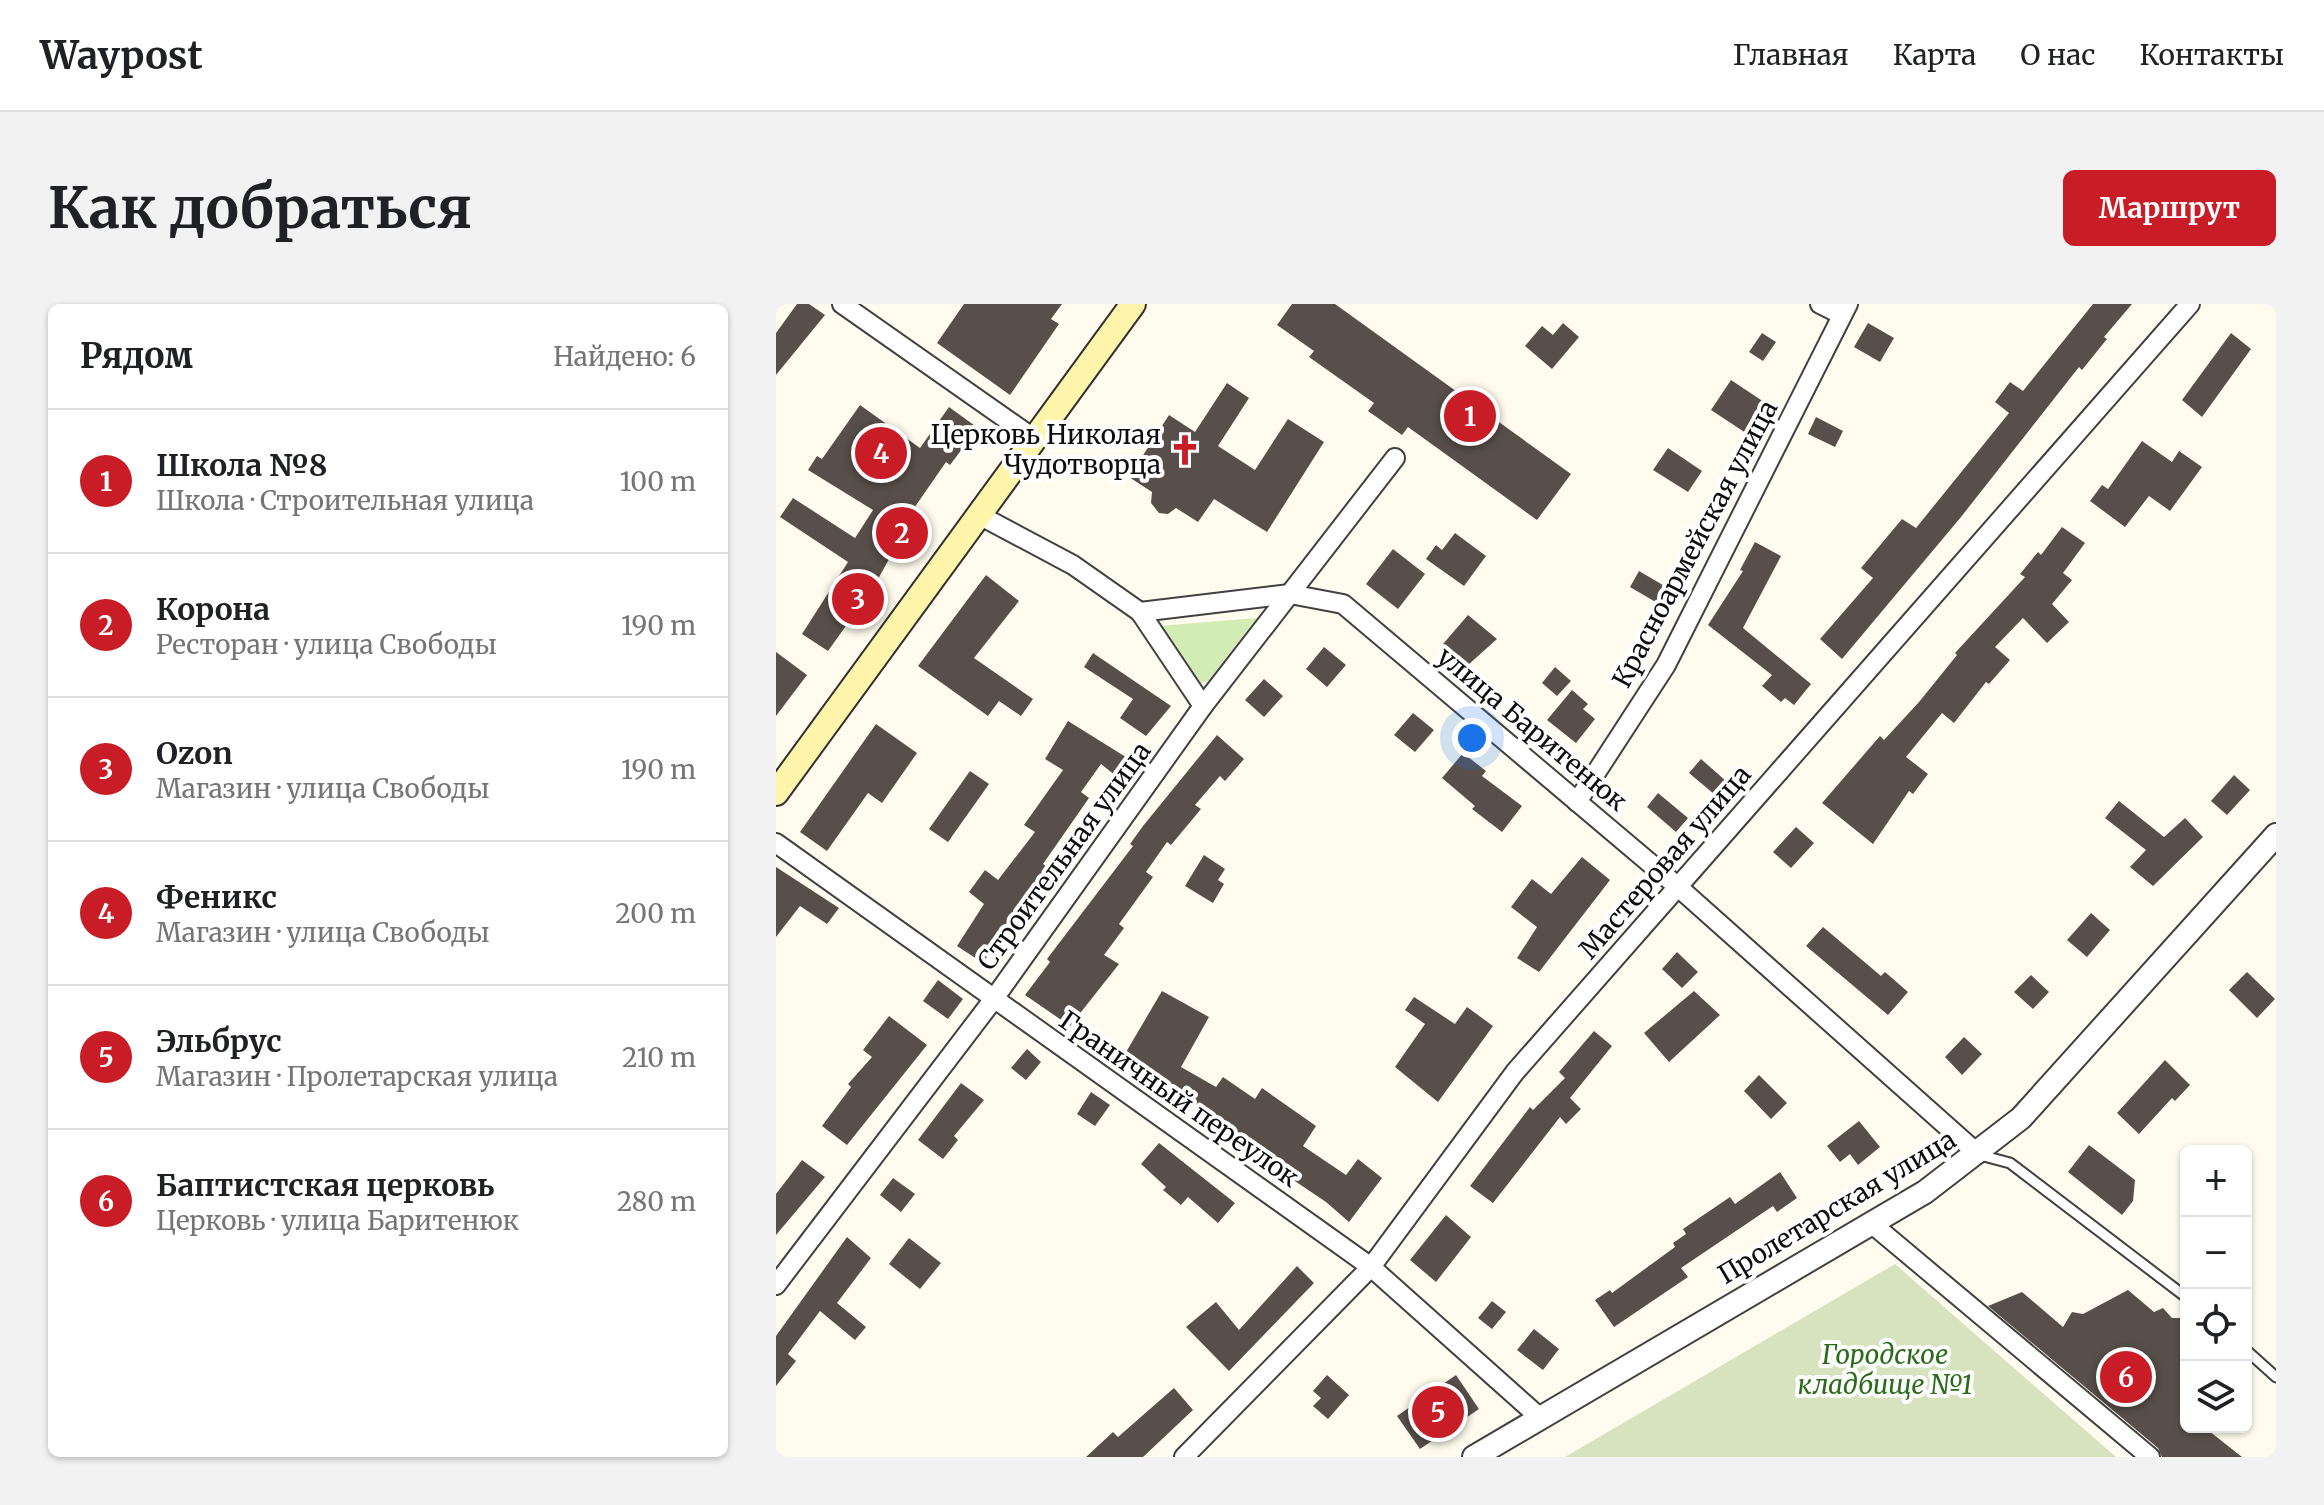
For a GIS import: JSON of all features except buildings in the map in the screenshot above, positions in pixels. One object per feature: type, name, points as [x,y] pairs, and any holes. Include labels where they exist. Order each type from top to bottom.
[{"type":"main road","points":[[776,793],[1133,304]]},
{"type":"street","points":[[842,304],[1036,440]]},
{"type":"street","points":[[1820,304],[1845,310]]},
{"type":"street","name":"Мастеровая улица","points":[[1184,1457],[1371,1267],[1515,1072],[2190,304]]},
{"type":"street","name":"Красноармейская улица","points":[[1577,802],[1666,665],[1845,310]]},
{"type":"street","name":"Строительная улица","points":[[776,1285],[993,1000],[1203,706],[1395,458]]},
{"type":"street","points":[[981,516],[1073,565],[1140,612],[1203,706]]},
{"type":"street","name":"улица Баритенюк","points":[[1140,612],[1290,594],[1343,604],[1677,886],[1978,1154]]},
{"type":"street","name":"Пролетарская улица","points":[[1474,1457],[1538,1416],[1925,1192],[1978,1154],[2021,1118],[2276,835]]},
{"type":"street","name":"Граничный переулок","points":[[776,843],[1371,1267],[1538,1416]]},
{"type":"street","points":[[1871,1223],[2150,1457]]},
{"type":"lane","points":[[1978,1154],[2010,1163],[2180,1292]]},
{"type":"lane","points":[[2252,1355],[2276,1377]]},
{"type":"green space","points":[[1257,618],[1208,681],[1200,684],[1158,626]]},
{"type":"green space","name":"Городское кладбище №1","points":[[1895,1264],[2116,1457],[1565,1457]]},
{"type":"place","name":"Школа №8","points":[[1470,416]]},
{"type":"place","name":"Церковь Николая Чудотворца","points":[[1185,450]]},
{"type":"place","name":"Феникс","points":[[881,453]]},
{"type":"place","name":"Корона","points":[[902,533]]},
{"type":"place","name":"Ozon","points":[[858,599]]},
{"type":"place","name":"Баптистская церковь","points":[[2126,1377]]},
{"type":"place","name":"Эльбрус","points":[[1438,1412]]}]
